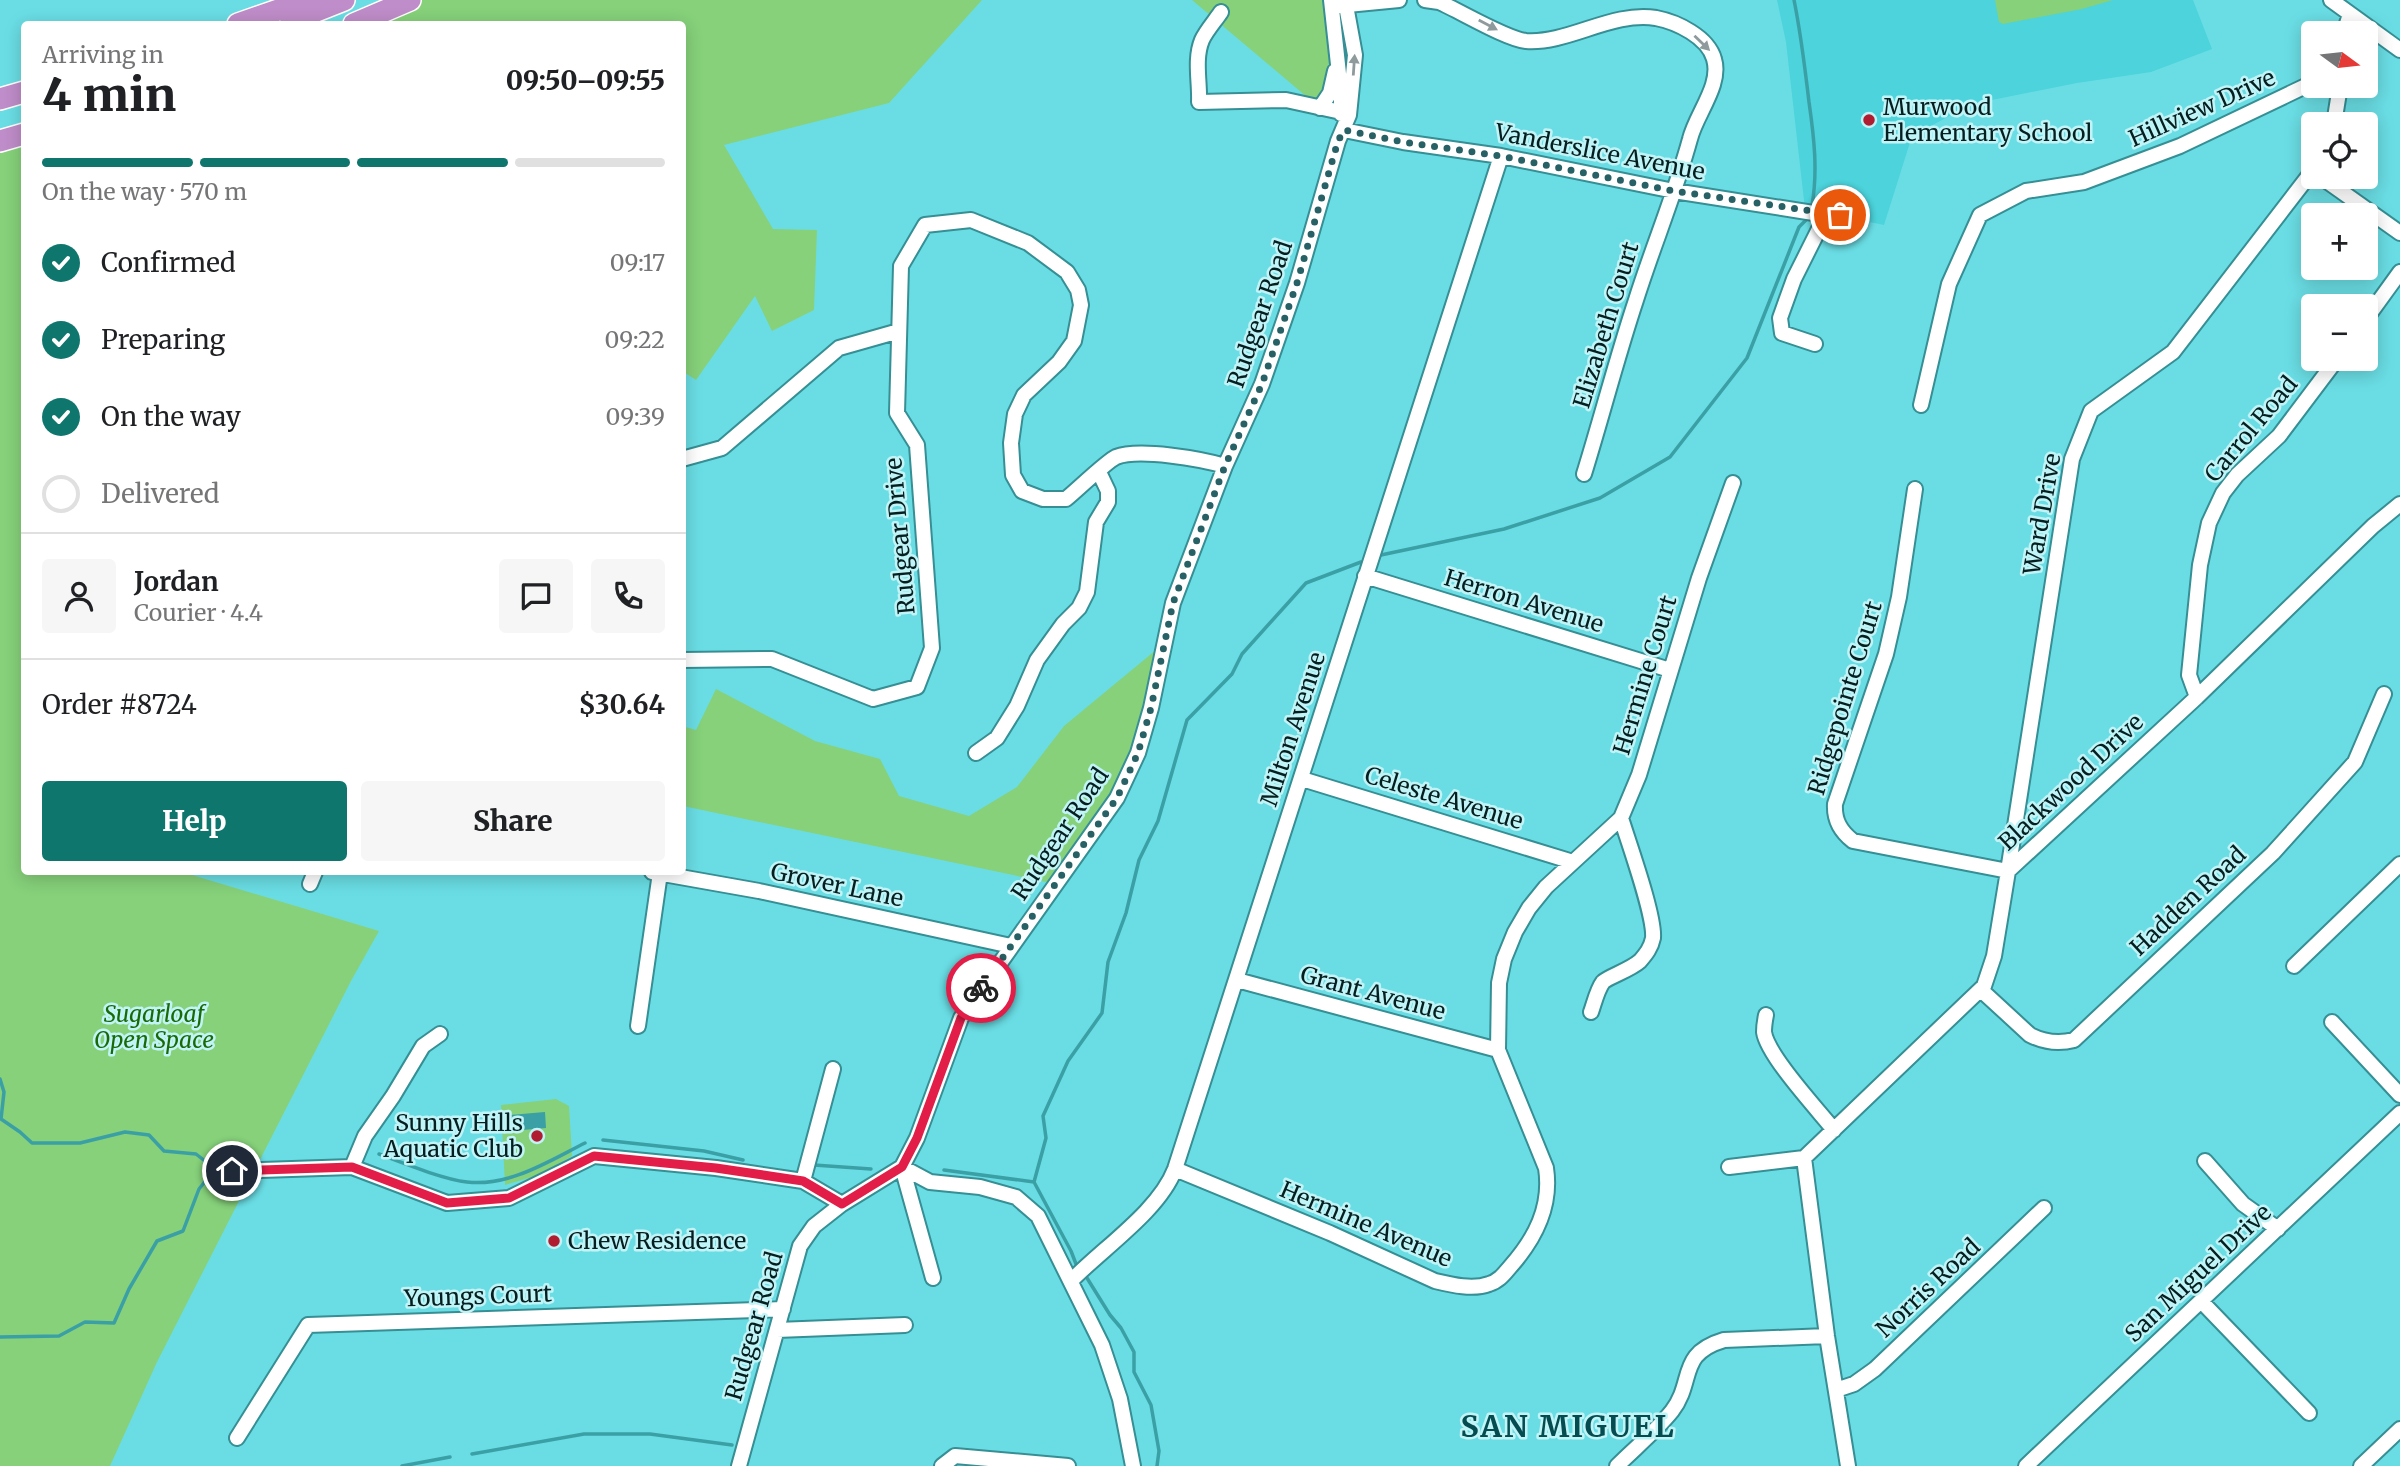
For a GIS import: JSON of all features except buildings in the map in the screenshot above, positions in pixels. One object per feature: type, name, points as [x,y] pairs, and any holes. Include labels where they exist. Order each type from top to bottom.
[{"type":"highway","points":[[247,21],[307,0]]},
{"type":"highway","points":[[288,21],[344,0]]},
{"type":"highway","points":[[361,21],[410,0]]},
{"type":"highway","points":[[0,99],[21,93]]},
{"type":"highway","points":[[0,113],[21,107]]},
{"type":"highway","points":[[0,141],[21,135]]},
{"type":"street","points":[[1344,130],[1338,59],[1339,3],[1399,0]]},
{"type":"street","name":"Elizabeth Court","points":[[1425,0],[1438,2],[1522,41],[1541,41],[1606,24],[1637,18],[1656,18],[1681,26],[1707,45],[1714,60],[1716,77],[1694,122],[1674,191],[1636,300],[1584,474]]},
{"type":"street","points":[[2331,0],[2400,50]]},
{"type":"street","name":"Rudgear Road","points":[[739,1466],[800,1246],[814,1226],[842,1204],[902,1167],[917,1138],[961,1018],[1117,798],[1138,753],[1151,708],[1173,603],[1225,466],[1262,384],[1297,283],[1338,141],[1349,115],[1355,55],[1339,3]]},
{"type":"street","points":[[1221,12],[1202,40],[1198,64],[1199,102],[1286,100],[1341,112]]},
{"type":"street","points":[[2348,21],[2350,14]]},
{"type":"street","points":[[1320,108],[1330,93],[1338,59]]},
{"type":"street","name":"Hillview Drive","points":[[1921,405],[1949,284],[1980,215],[2026,191],[2084,182],[2180,146],[2301,88]]},
{"type":"street","name":"Vanderslice Avenue","points":[[1344,130],[1403,142],[1501,156],[1674,191],[1826,215],[1847,212]]},
{"type":"street","name":"Milton Avenue","points":[[1071,1280],[1150,1208],[1170,1184],[1501,156]]},
{"type":"street","name":"Ward Drive","points":[[2008,871],[2072,459],[2091,411],[2173,352],[2301,187]]},
{"type":"street","points":[[2337,189],[2400,233]]},
{"type":"street","points":[[1815,344],[1782,333],[1780,318],[1794,279],[1826,215]]},
{"type":"street","name":"Rudgear Drive","points":[[686,660],[772,659],[873,699],[917,687],[932,648],[916,445],[897,413],[901,266],[925,225],[971,220],[1028,243],[1068,272],[1078,290],[1081,305],[1074,341],[1059,362],[1024,395],[1016,414],[1011,443],[1013,475],[1022,491],[1043,499],[1066,499],[1116,457],[1144,454],[1203,459],[1225,466]]},
{"type":"street","points":[[2378,302],[2400,272]]},
{"type":"street","points":[[686,458],[722,447],[839,348],[899,331]]},
{"type":"street","name":"Carrol Road","points":[[2197,697],[2189,675],[2200,565],[2209,523],[2236,475],[2279,436],[2328,371]]},
{"type":"street","points":[[976,753],[997,738],[1017,706],[1037,660],[1063,624],[1079,608],[1087,592],[1096,522],[1108,502],[1108,491],[1099,472]]},
{"type":"street","name":"Hermine Court","points":[[1573,862],[1621,818],[1639,775],[1699,578],[1734,482]]},
{"type":"street","name":"Ridgepointe Court","points":[[1916,489],[1899,597],[1886,654],[1834,812],[1839,827],[1853,841],[2008,871]]},
{"type":"street","name":"Blackwood Drive","points":[[1804,1158],[1981,990],[1990,972],[2008,871],[2197,697],[2373,526],[2400,504]]},
{"type":"street","name":"Herron Avenue","points":[[1366,576],[1670,670]]},
{"type":"street","name":"Hadden Road","points":[[1981,990],[2029,1035],[2053,1042],[2074,1040],[2273,853],[2355,762],[2384,694]]},
{"type":"street","name":"Celeste Avenue","points":[[1302,779],[1573,862]]},
{"type":"street","points":[[1591,1013],[1601,984],[1638,963],[1650,950],[1653,936],[1648,909],[1621,818]]},
{"type":"street","name":"Hermine Avenue","points":[[1175,1170],[1330,1233],[1422,1277],[1451,1285],[1479,1286],[1500,1279],[1524,1252],[1544,1211],[1548,1196],[1546,1168],[1498,1050],[1499,983],[1504,959],[1529,908],[1546,887],[1573,862]]},
{"type":"street","points":[[2294,966],[2400,864]]},
{"type":"street","points":[[638,1026],[656,875]]},
{"type":"street","name":"Grover Lane","points":[[672,875],[759,891],[1011,946]]},
{"type":"street","name":"Grant Avenue","points":[[1237,981],[1498,1050]]},
{"type":"street","points":[[1766,1015],[1764,1031],[1772,1050],[1834,1130]]},
{"type":"street","points":[[2332,1022],[2400,1095]]},
{"type":"street","points":[[352,1167],[365,1136],[393,1096],[422,1046],[440,1034]]},
{"type":"street","points":[[803,1181],[833,1069]]},
{"type":"street","name":"San Miguel Drive","points":[[2026,1466],[2400,1113]]},
{"type":"street","points":[[232,1171],[352,1167],[447,1203],[509,1198],[594,1156],[716,1168],[803,1181],[842,1204]]},
{"type":"street","points":[[1729,1167],[1804,1158],[1827,1336],[1848,1466]]},
{"type":"street","points":[[2205,1161],[2243,1204],[2278,1229]]},
{"type":"street","points":[[902,1167],[933,1278]]},
{"type":"street","points":[[902,1167],[930,1182],[979,1187],[1016,1197],[1038,1216],[1102,1345],[1120,1399],[1133,1466]]},
{"type":"street","name":"Norris Road","points":[[1836,1390],[1854,1384],[1875,1369],[2044,1208]]},
{"type":"street","points":[[2201,1301],[2309,1413]]},
{"type":"street","name":"Youngs Court","points":[[237,1438],[308,1325],[783,1309]]},
{"type":"street","points":[[777,1330],[905,1325]]},
{"type":"street","points":[[1617,1466],[1670,1414],[1682,1392],[1693,1359],[1709,1345],[1724,1340],[1827,1336]]},
{"type":"street","points":[[2361,1466],[2400,1429]]},
{"type":"street","points":[[942,1466],[956,1456],[1068,1466]]},
{"type":"shaded area","name":"Murwood Elementary School","points":[[1777,0],[2193,0],[2212,49],[2151,72],[2077,83],[1972,104],[1912,136],[1884,225],[1805,209],[1786,42]]},
{"type":"shaded area","points":[[545,1112],[546,1128],[511,1131],[510,1115]]},
{"type":"green space","points":[[410,0],[982,0],[889,103],[724,145],[773,229],[817,230],[814,310],[772,331],[755,296],[696,380],[686,374],[686,21],[361,21]]},
{"type":"green space","points":[[1192,0],[1331,0],[1338,59],[1320,108]]},
{"type":"green space","points":[[1995,0],[2113,0],[2082,9],[2003,24],[1999,22]]},
{"type":"green space","name":"Sugarloaf Open Space","points":[[21,135],[21,875],[192,875],[379,931],[157,1362],[110,1466],[0,1466],[0,141]]},
{"type":"green space","points":[[1162,645],[1138,753],[1056,884],[686,807],[686,727],[696,730],[716,689],[815,741],[880,759],[899,796],[969,816],[1017,787],[1064,726]]},
{"type":"green space","name":"Sunny Hills Aquatic Club","points":[[556,1099],[569,1106],[572,1156],[539,1175],[505,1185],[501,1105]]},
{"type":"waterway","points":[[1794,0],[1814,141],[1815,179],[1812,205]]},
{"type":"waterway","points":[[1381,555],[1504,529],[1600,498],[1670,457],[1747,358],[1799,227],[1807,219]]},
{"type":"waterway","points":[[1076,1264],[1034,1182],[1046,1138],[1043,1116],[1068,1061],[1102,1013],[1108,962],[1126,913],[1139,860],[1158,821],[1187,720],[1232,674],[1242,654],[1306,583],[1361,562]]},
{"type":"waterway","points":[[0,1079],[4,1092],[1,1119]]},
{"type":"waterway","points":[[1,1119],[32,1143],[80,1143],[125,1132],[149,1135],[164,1151],[196,1154],[215,1169],[242,1160]]},
{"type":"waterway","points":[[603,1140],[704,1151],[743,1160]]},
{"type":"waterway","points":[[379,1154],[446,1178],[483,1182],[513,1177],[585,1143]]},
{"type":"waterway","points":[[814,1165],[871,1169]]},
{"type":"waterway","points":[[0,1337],[59,1336],[85,1322],[114,1323],[129,1289],[157,1241],[183,1231],[199,1189],[215,1169]]},
{"type":"waterway","points":[[944,1170],[1034,1182]]},
{"type":"waterway","points":[[1087,1278],[1134,1352],[1134,1372],[1151,1405],[1159,1451],[1157,1466]]},
{"type":"waterway","points":[[472,1454],[584,1434],[650,1434],[732,1445]]},
{"type":"waterway","points":[[402,1466],[450,1457]]},
{"type":"way so far","points":[[981,988],[1117,798],[1138,753],[1151,708],[1173,603],[1225,466],[1262,384],[1297,283],[1338,141],[1344,130],[1403,142],[1501,156],[1674,191],[1840,215]]},
{"type":"place","name":"Murwood Elementary School","points":[[1869,120]]},
{"type":"place","name":"Sunny Hills Aquatic Club","points":[[537,1136]]},
{"type":"place","name":"Chew Residence","points":[[554,1241]]},
{"type":"district","name":"SAN MIGUEL","points":[[1568,1427]]},
{"type":"route","points":[[232,1171],[352,1167],[447,1203],[509,1198],[594,1156],[716,1168],[803,1181],[842,1204],[902,1167],[917,1138],[961,1018],[981,988]]}]
